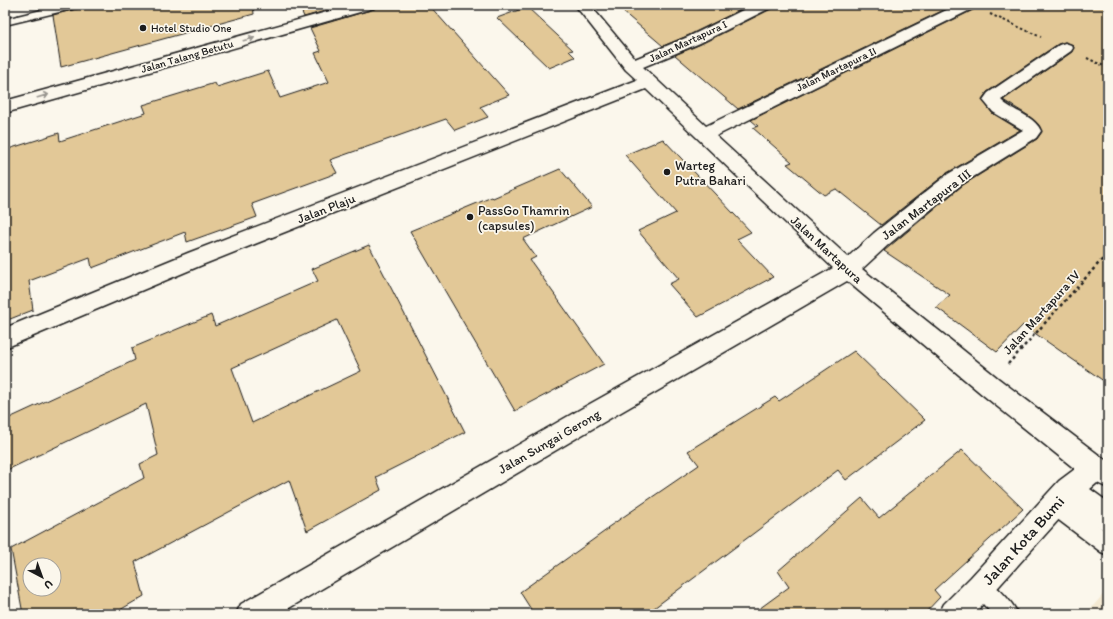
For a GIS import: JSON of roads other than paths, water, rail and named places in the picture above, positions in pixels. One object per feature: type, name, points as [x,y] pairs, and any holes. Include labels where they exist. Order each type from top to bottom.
[{"type":"street","name":"Jalan Talang Betutu","points":[[5,107],[368,5]]},
{"type":"street","name":"Jalan Martapura","points":[[582,5],[632,66],[648,82],[848,270],[991,387],[1101,472]]},
{"type":"street","name":"Jalan Martapura I","points":[[632,66],[694,40],[765,5]]},
{"type":"street","name":"Jalan Martapura II","points":[[704,134],[969,5]]},
{"type":"street","name":"Jalan Martapura III","points":[[848,270],[881,239],[955,179],[1032,132],[1030,126],[1001,110],[992,100],[994,96],[1065,48]]},
{"type":"street","name":"Jalan Plaju","points":[[5,338],[194,260],[648,82]]},
{"type":"street","name":"Jalan Sungai Gerong","points":[[251,614],[588,418],[848,270]]},
{"type":"street","name":"Jalan Kota Bumi","points":[[954,614],[981,587],[1061,497],[1101,472]]},
{"type":"street","points":[[1061,497],[1108,518]]},
{"type":"lane","points":[[5,16],[52,5]]},
{"type":"lane","points":[[5,22],[76,5]]},
{"type":"lane","points":[[1061,497],[1108,545]]},
{"type":"lane","points":[[981,587],[1008,614]]},
{"type":"place","name":"Hotel Studio One","points":[[143,28]]},
{"type":"place","name":"Warteg Putra Bahari","points":[[667,172]]},
{"type":"place","name":"PassGo Thamrin (capsules)","points":[[470,217]]}]
